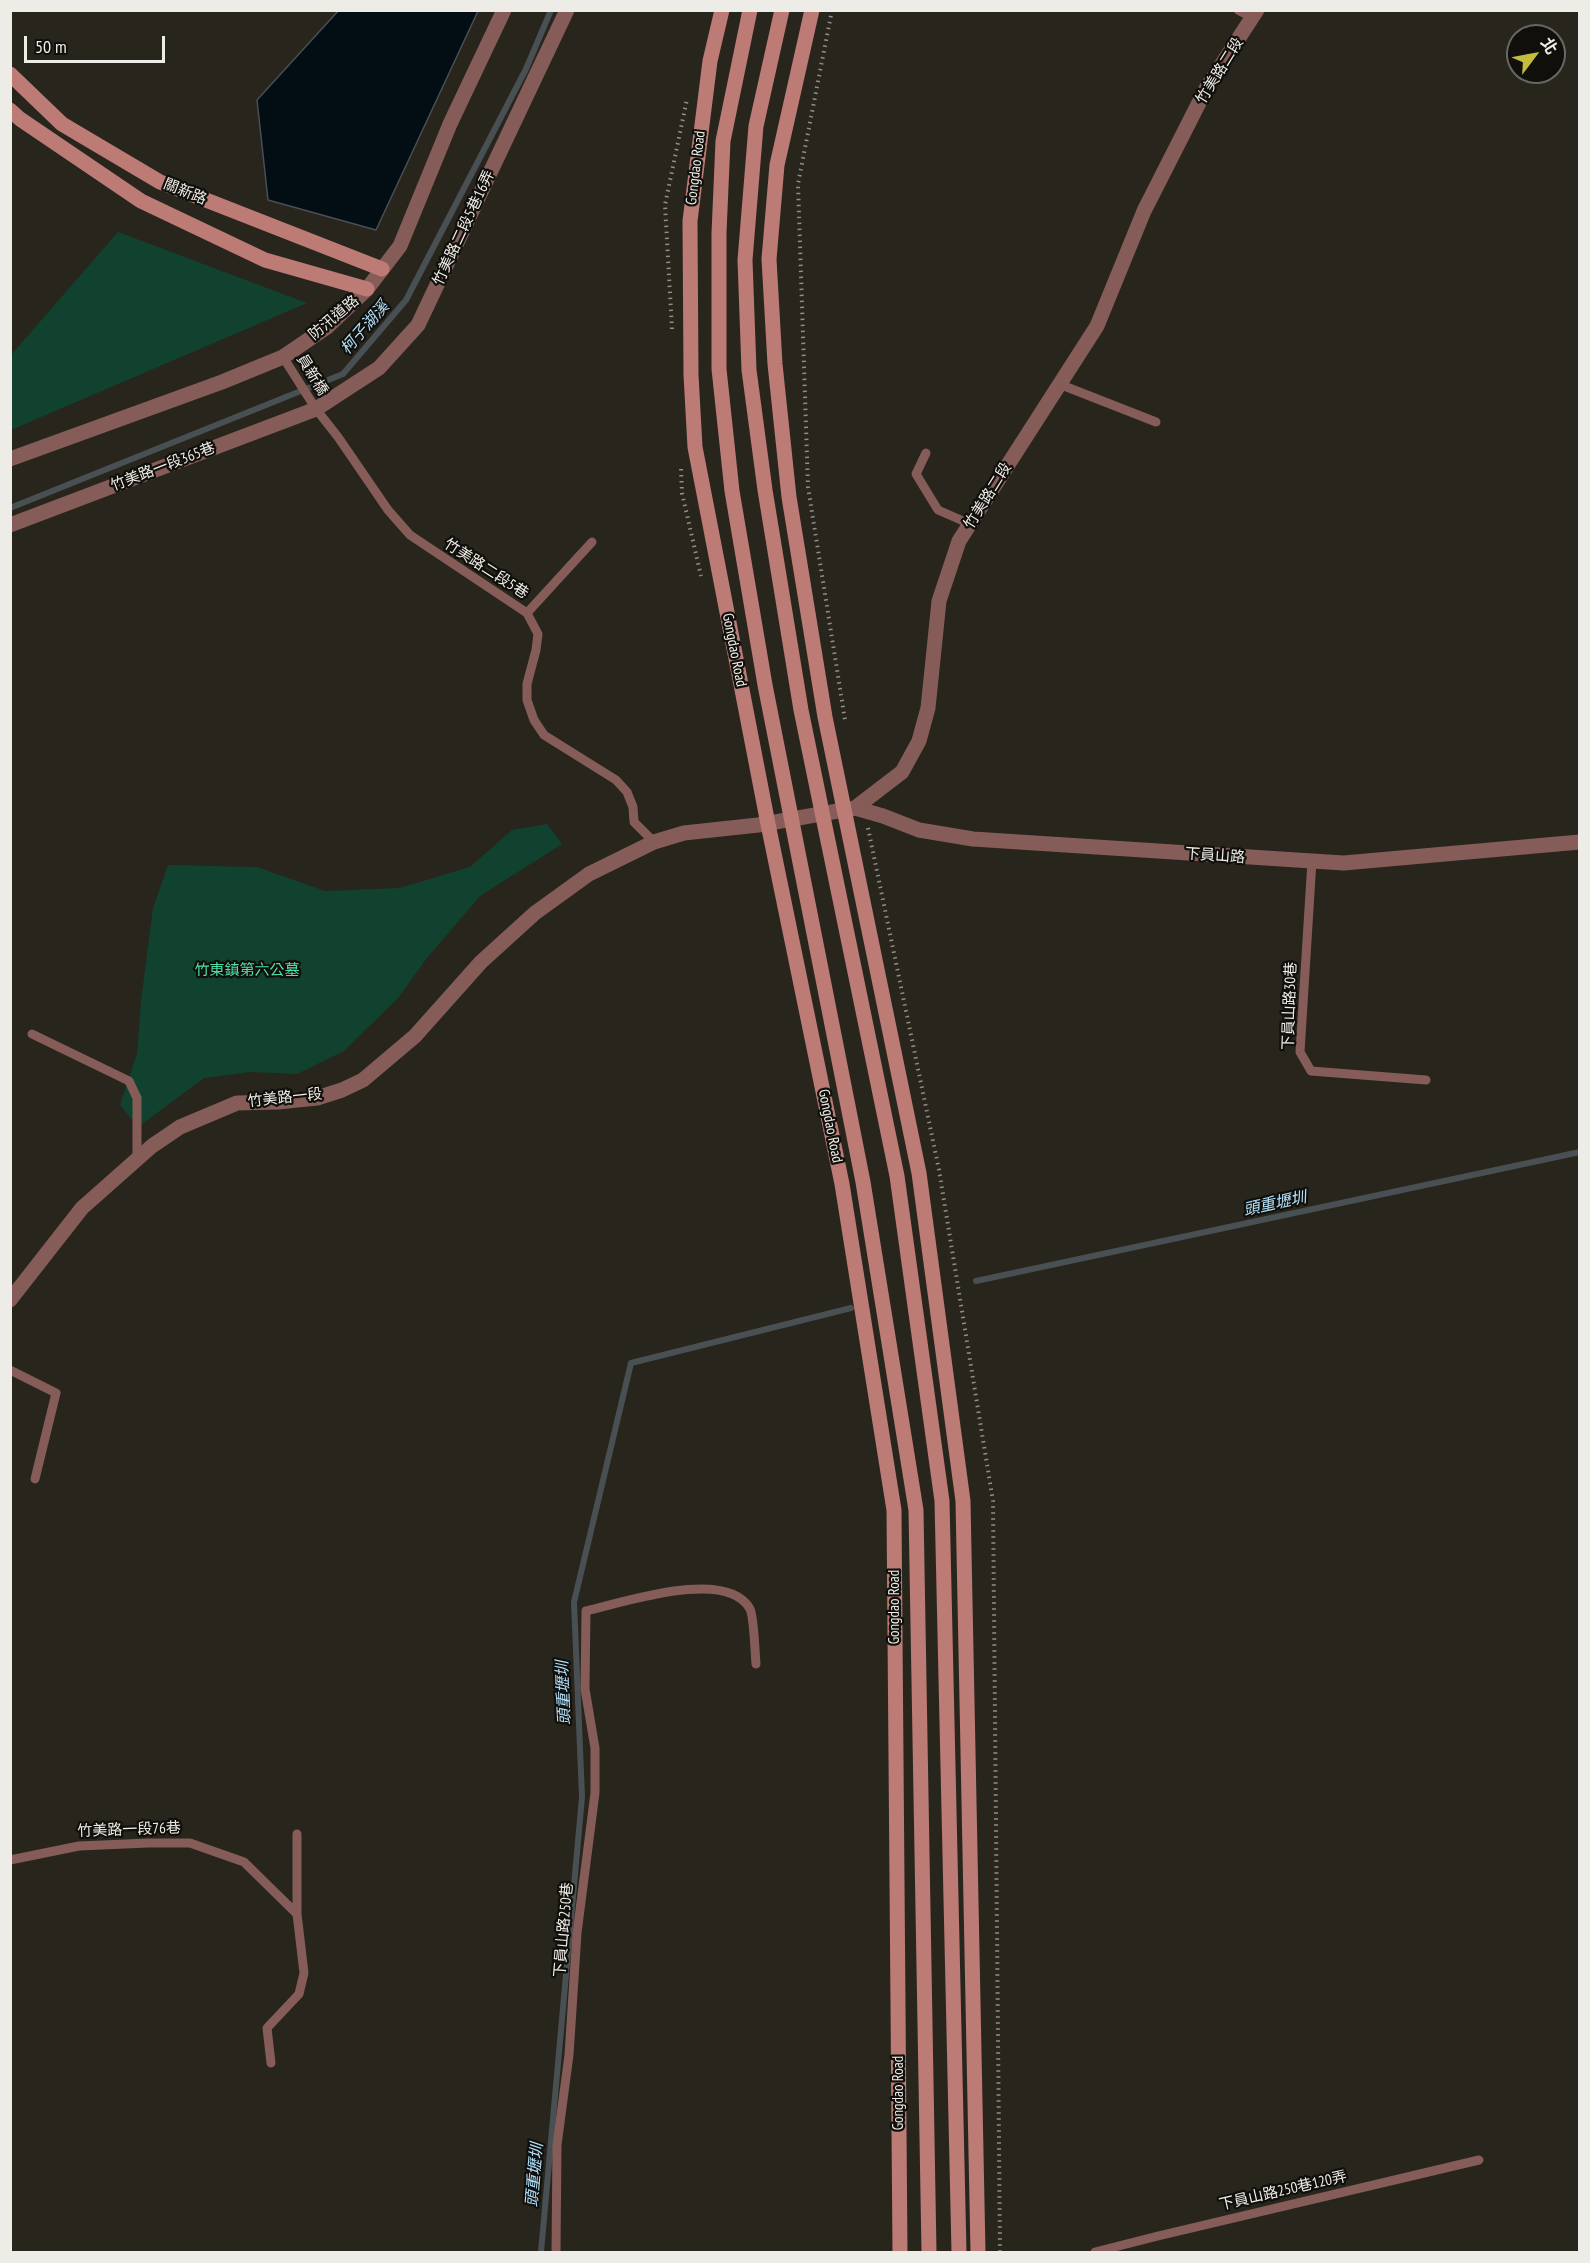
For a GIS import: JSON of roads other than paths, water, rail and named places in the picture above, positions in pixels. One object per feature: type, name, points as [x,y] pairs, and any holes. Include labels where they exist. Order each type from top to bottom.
[{"type":"street","name":"防汛道路","points":[[10,459],[222,382],[283,357],[327,327],[367,289],[400,246],[450,124],[504,10]]},
{"type":"street","name":"竹美路二段5巷16弄","points":[[316,409],[379,368],[418,325],[567,10]]},
{"type":"street","name":"Gongdao Road","points":[[722,10],[710,61],[690,220],[691,375],[695,447],[768,824],[842,1184],[894,1510],[900,2253]]},
{"type":"street","name":"Gongdao Road","points":[[750,10],[723,141],[719,232],[719,369],[732,490],[765,685],[863,1182],[916,1510],[929,2253]]},
{"type":"street","points":[[782,10],[756,126],[746,260],[749,370],[765,490],[801,710],[897,1176],[942,1501],[959,2253]]},
{"type":"street","points":[[812,10],[777,165],[769,260],[775,364],[789,497],[825,717],[850,809],[919,1173],[963,1501],[978,2253]]},
{"type":"street","name":"竹美路二段","points":[[654,842],[684,833],[768,824],[850,809],[902,772],[919,741],[928,708],[939,601],[959,541],[1097,326],[1144,212],[1207,87],[1255,14]]},
{"type":"street","name":"關新路","points":[[10,74],[62,124],[160,182],[382,270]]},
{"type":"street","name":"關新路","points":[[10,110],[141,201],[265,260],[367,289]]},
{"type":"street","name":"竹美路一段365巷","points":[[10,525],[316,409]]},
{"type":"street","name":"下員山路","points":[[850,809],[883,816],[919,830],[973,839],[1223,857],[1344,863],[1580,842]]},
{"type":"street","name":"竹美路一段","points":[[10,1300],[82,1208],[137,1158],[180,1127],[237,1103],[316,1098],[342,1090],[363,1080],[415,1036],[481,962],[535,913],[589,874],[654,842]]},
{"type":"lane","points":[[1238,10],[1255,14]]},
{"type":"lane","name":"員新橋","points":[[283,357],[316,409]]},
{"type":"lane","points":[[1059,384],[1156,422]]},
{"type":"lane","name":"竹美路二段5巷","points":[[316,409],[388,510],[410,535],[527,613],[538,634],[527,684],[527,700],[534,720],[544,735],[616,780],[627,792],[633,807],[634,822],[654,842]]},
{"type":"lane","points":[[926,453],[916,474],[938,510],[970,525]]},
{"type":"lane","points":[[527,613],[592,542]]},
{"type":"lane","name":"下員山路30巷","points":[[1312,861],[1300,1052],[1311,1071],[1426,1080]]},
{"type":"lane","points":[[32,1034],[129,1081],[137,1098],[137,1158]]},
{"type":"lane","points":[[10,1370],[56,1393],[35,1479]]},
{"type":"lane","name":"下員山路250巷","points":[[556,2253],[557,2145],[569,2055],[577,1933],[595,1793],[595,1748],[585,1689],[586,1611],[629,1601],[646,1594],[717,1590],[737,1595],[750,1609],[756,1664]]},
{"type":"lane","points":[[271,2063],[267,2028],[299,1994],[304,1973],[297,1914],[297,1834]]},
{"type":"lane","name":"竹美路一段76巷","points":[[10,1860],[79,1846],[190,1844],[244,1862],[297,1914]]},
{"type":"lane","name":"下員山路250巷120弄","points":[[1095,2253],[1479,2160]]},
{"type":"waterway","name":"柯子湖溪","points":[[10,508],[343,374],[406,300],[526,69],[551,10]]},
{"type":"waterway","name":"頭重壢圳","points":[[976,1281],[1580,1152]]},
{"type":"waterway","name":"頭重壢圳","points":[[541,2252],[582,1797],[574,1602],[631,1363],[851,1308]]},
{"type":"park label","name":"竹東鎮第六公墓","points":[[247,971]]}]
